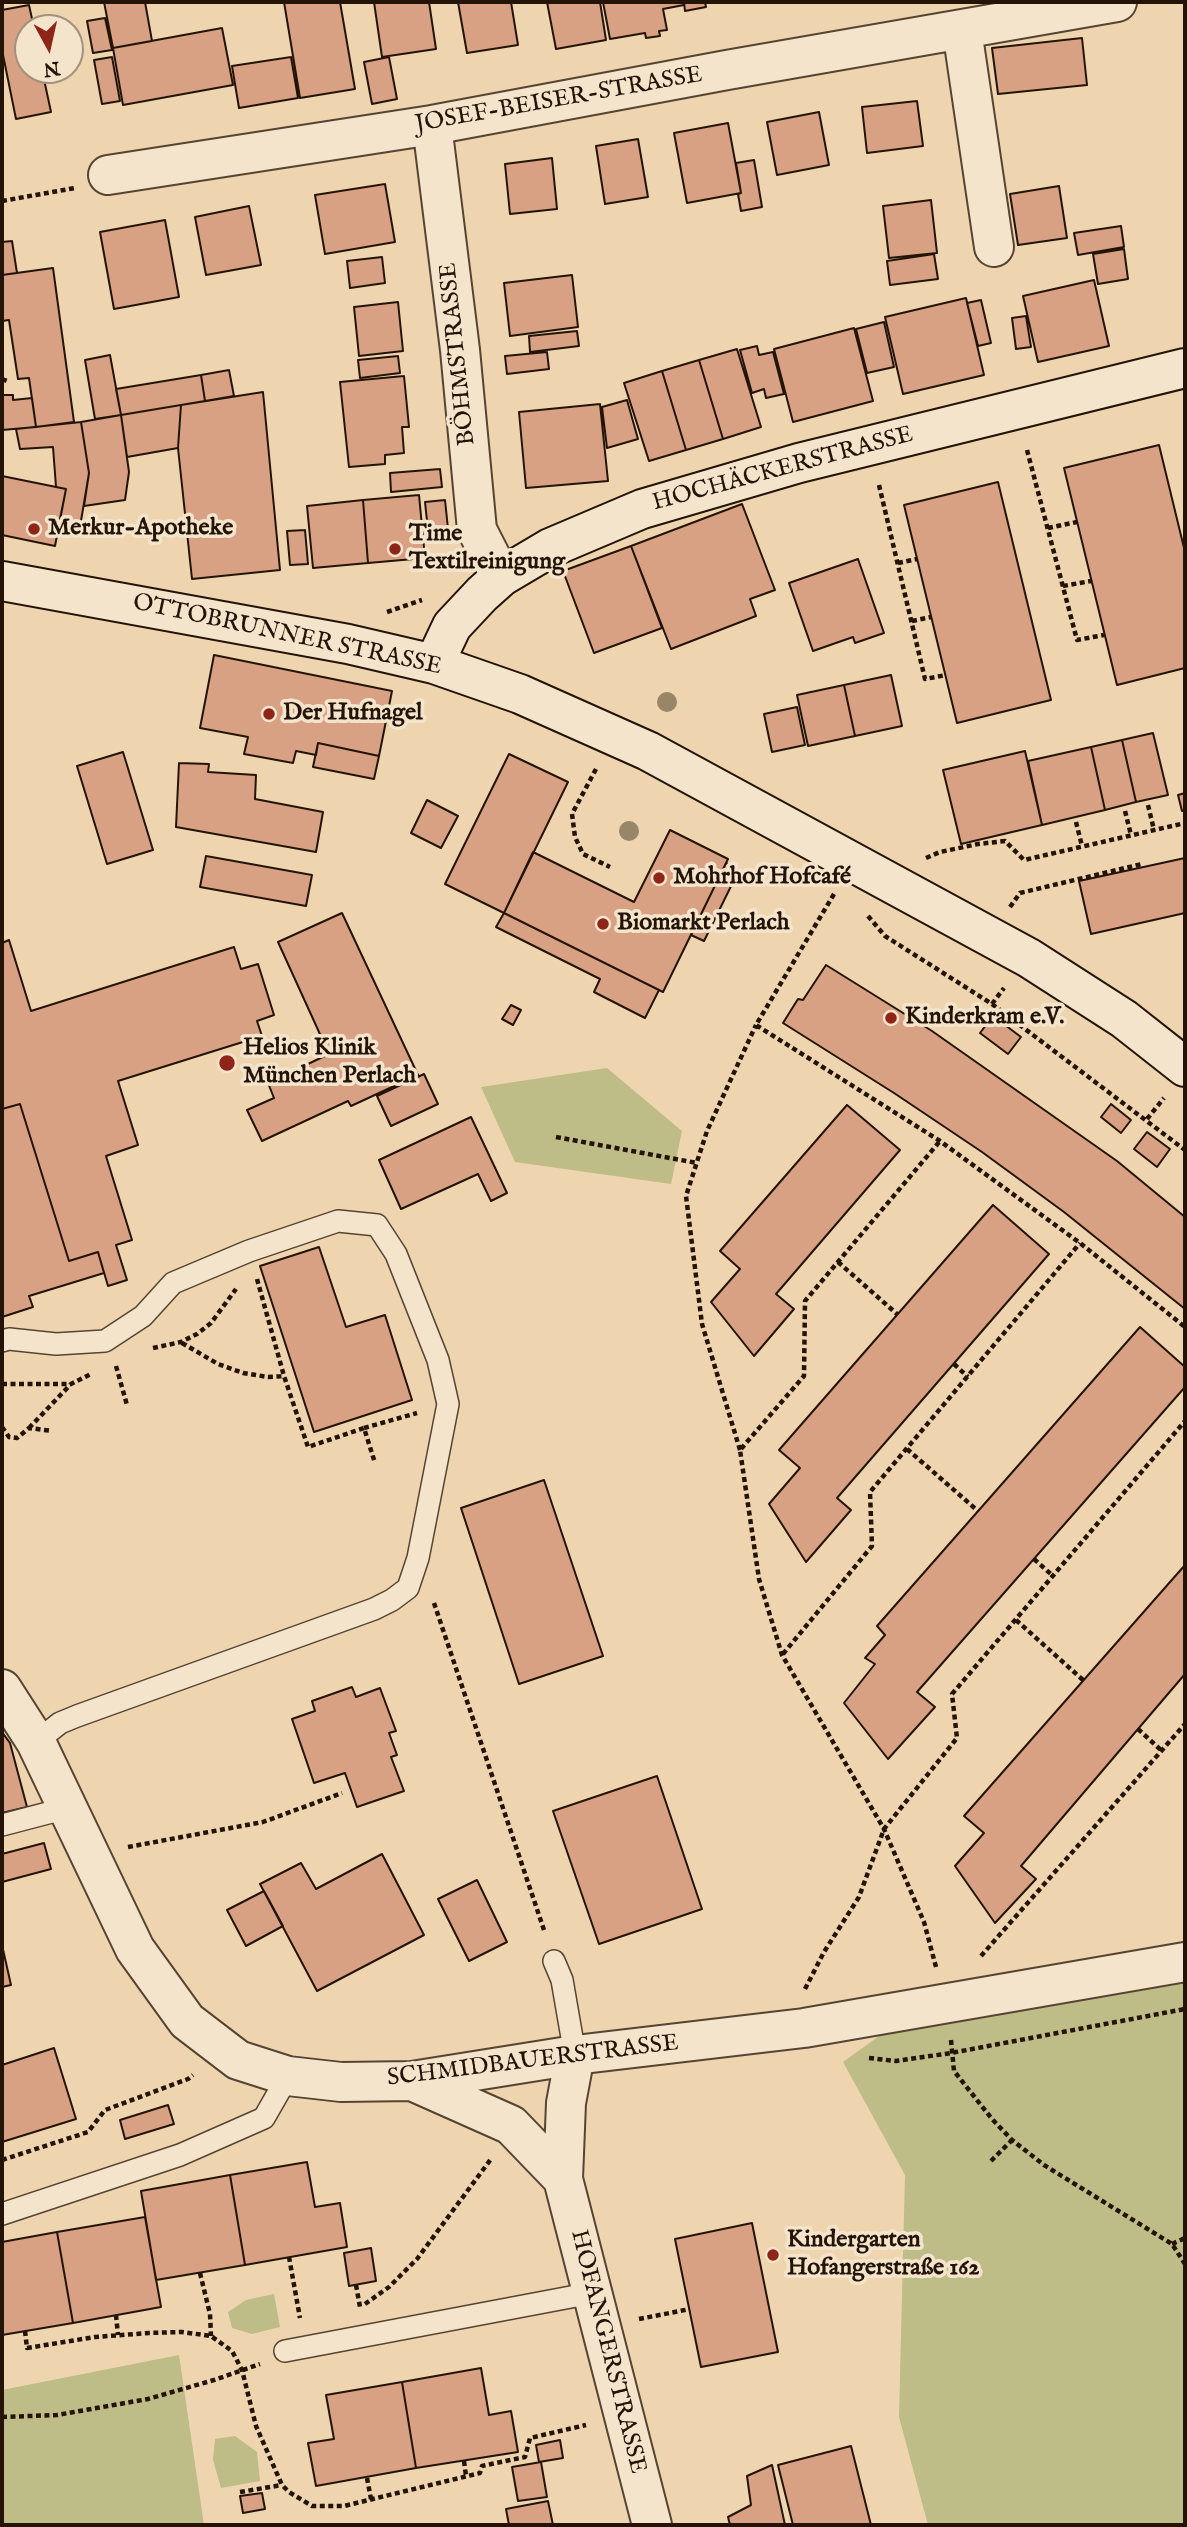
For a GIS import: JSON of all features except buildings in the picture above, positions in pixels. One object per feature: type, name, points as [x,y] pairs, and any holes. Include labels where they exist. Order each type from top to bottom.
[{"type":"street","name":"JOSEF-BEISER-STRASSE","points":[[108,175],[432,125],[1117,2]]},
{"type":"street","points":[[962,30],[994,247]]},
{"type":"street","name":"BÖHMSTRASSE","points":[[432,125],[459,337],[477,530],[501,578]]},
{"type":"street","name":"HOCHÄCKERSTRASSE","points":[[434,664],[452,626],[501,578],[562,543],[642,509],[720,485],[1185,368]]},
{"type":"street","name":"OTTOBRUNNER STRASSE","points":[[2,581],[261,626],[434,664],[520,694],[648,751],[1030,958],[1124,1019],[1177,1080]]},
{"type":"street","name":"SCHMIDBAUERSTRASSE","points":[[2,1689],[36,1742],[135,1949],[187,2021],[238,2060],[288,2076],[341,2082],[412,2081],[575,2055],[804,2028],[1185,1962]]},
{"type":"street","name":"HOFANGERSTRASSE","points":[[575,2055],[566,2103],[563,2179],[652,2525]]},
{"type":"street","name":"HOFANGERSTRASSE","points":[[412,2081],[511,2125],[563,2179]]},
{"type":"lane","points":[[2,1341],[9,1339],[56,1344],[105,1341],[144,1316],[173,1283],[249,1251],[338,1221],[377,1225],[397,1254],[439,1360],[449,1404],[418,1558],[408,1588],[374,1609],[60,1723],[36,1742]]},
{"type":"lane","points":[[2,1825],[67,1808]]},
{"type":"lane","points":[[554,1961],[562,1980],[575,2055]]},
{"type":"lane","points":[[2,2214],[180,2155],[264,2118],[288,2076]]},
{"type":"lane","points":[[285,2351],[592,2293]]},
{"type":"path","points":[[2,201],[75,188],[108,175]]},
{"type":"path","points":[[1027,450],[1077,640],[1104,635]]},
{"type":"path","points":[[879,485],[925,679],[946,675]]},
{"type":"path","points":[[1048,528],[1077,522]]},
{"type":"path","points":[[898,563],[917,559]]},
{"type":"path","points":[[1063,586],[1091,581]]},
{"type":"path","points":[[911,621],[931,617]]},
{"type":"path","points":[[610,867],[583,854],[575,837],[572,814],[614,736]]},
{"type":"path","points":[[1148,805],[1154,830]]},
{"type":"path","points":[[1125,811],[1131,835]]},
{"type":"path","points":[[1076,822],[1082,846]]},
{"type":"path","points":[[916,863],[940,852],[1005,841],[1024,860],[1185,823]]},
{"type":"path","points":[[1006,913],[1020,893],[1142,863]]},
{"type":"path","points":[[835,891],[756,1025],[707,1131],[686,1196],[702,1324],[740,1450],[759,1579],[782,1655],[884,1829],[924,1922],[946,2002],[954,2071],[1012,2140],[1055,2172],[1172,2245],[1185,2264]]},
{"type":"path","points":[[863,910],[885,936],[992,1004],[1185,1150]]},
{"type":"path","points":[[992,1004],[1007,983]]},
{"type":"path","points":[[756,1025],[940,1142],[1080,1243],[1185,1327]]},
{"type":"path","points":[[1147,1119],[1177,1080]]},
{"type":"path","points":[[556,1137],[697,1163]]},
{"type":"path","points":[[740,1450],[804,1376],[805,1301],[940,1142]]},
{"type":"path","points":[[782,1655],[872,1546],[870,1492],[1080,1243]]},
{"type":"path","points":[[249,1251],[284,1376],[308,1447],[449,1404]]},
{"type":"path","points":[[838,1262],[897,1314]]},
{"type":"path","points":[[181,1342],[218,1364],[243,1373],[268,1377],[284,1376]]},
{"type":"path","points":[[114,1359],[127,1405]]},
{"type":"path","points":[[954,1364],[968,1377]]},
{"type":"path","points":[[2,1384],[71,1384]]},
{"type":"path","points":[[804,2028],[804,1992],[824,1952],[859,1898],[884,1829],[957,1738],[952,1695],[1185,1421]]},
{"type":"path","points":[[2,1427],[9,1437],[16,1438],[29,1428],[52,1431]]},
{"type":"path","points":[[364,1428],[375,1463]]},
{"type":"path","points":[[907,1449],[978,1511]]},
{"type":"path","points":[[1034,1559],[1053,1576]]},
{"type":"path","points":[[433,1599],[554,1961]]},
{"type":"path","points":[[1016,1620],[1083,1681]]},
{"type":"path","points":[[981,1956],[1185,1724]]},
{"type":"path","points":[[1138,1729],[1162,1751]]},
{"type":"path","points":[[90,1854],[262,1822],[342,1793]]},
{"type":"path","points":[[855,2057],[896,2060],[951,2053],[1185,2009]]},
{"type":"path","points":[[2,2160],[88,2132],[106,2110],[188,2079]]},
{"type":"path","points":[[991,2161],[1012,2140]]},
{"type":"path","points":[[352,2313],[389,2287],[417,2259],[495,2153]]},
{"type":"path","points":[[1172,2245],[1185,2238]]},
{"type":"path","points":[[2,2417],[57,2415],[148,2399],[255,2366],[304,2341],[289,2257]]},
{"type":"path","points":[[200,2273],[211,2314],[211,2336]]},
{"type":"path","points":[[356,2285],[360,2307]]},
{"type":"path","points":[[639,2319],[690,2309]]},
{"type":"path","points":[[116,2315],[118,2335]]},
{"type":"path","points":[[25,2331],[27,2348],[118,2335],[182,2332],[211,2336],[232,2351],[242,2370],[256,2426],[282,2485],[312,2506],[344,2506],[481,2473],[482,2466],[525,2457],[530,2438],[593,2423]]},
{"type":"path","points":[[464,2461],[466,2476]]},
{"type":"path","points":[[367,2478],[371,2499]]},
{"type":"path","points":[[240,2492],[282,2485]]},
{"type":"shaded area","points":[[607,1068],[682,1131],[671,1184],[515,1162],[481,1087]]},
{"type":"shaded area","points":[[1185,1970],[1185,2525],[928,2525],[899,2417],[905,2175],[843,2062],[907,2016]]},
{"type":"shaded area","points":[[274,2294],[280,2327],[252,2334],[232,2328],[228,2312],[246,2300]]},
{"type":"shaded area","points":[[179,2355],[204,2525],[2,2525],[2,2390]]},
{"type":"shaded area","points":[[235,2436],[257,2452],[260,2481],[221,2488],[213,2460],[215,2439]]},
{"type":"place","name":"Merkur-Apotheke","points":[[34,529]]},
{"type":"place","name":"Time Textilreinigung","points":[[395,549]]},
{"type":"place","name":"Der Hufnagel","points":[[269,714]]},
{"type":"place","name":"Mohrhof Hofcafé","points":[[659,878]]},
{"type":"place","name":"Biomarkt Perlach","points":[[603,924]]},
{"type":"place","name":"Kinderkram e.V.","points":[[891,1018]]},
{"type":"place","name":"Helios Klinik München Perlach","points":[[227,1063]]},
{"type":"place","name":"Kindergarten Hofangerstraße 162","points":[[773,2255]]}]
